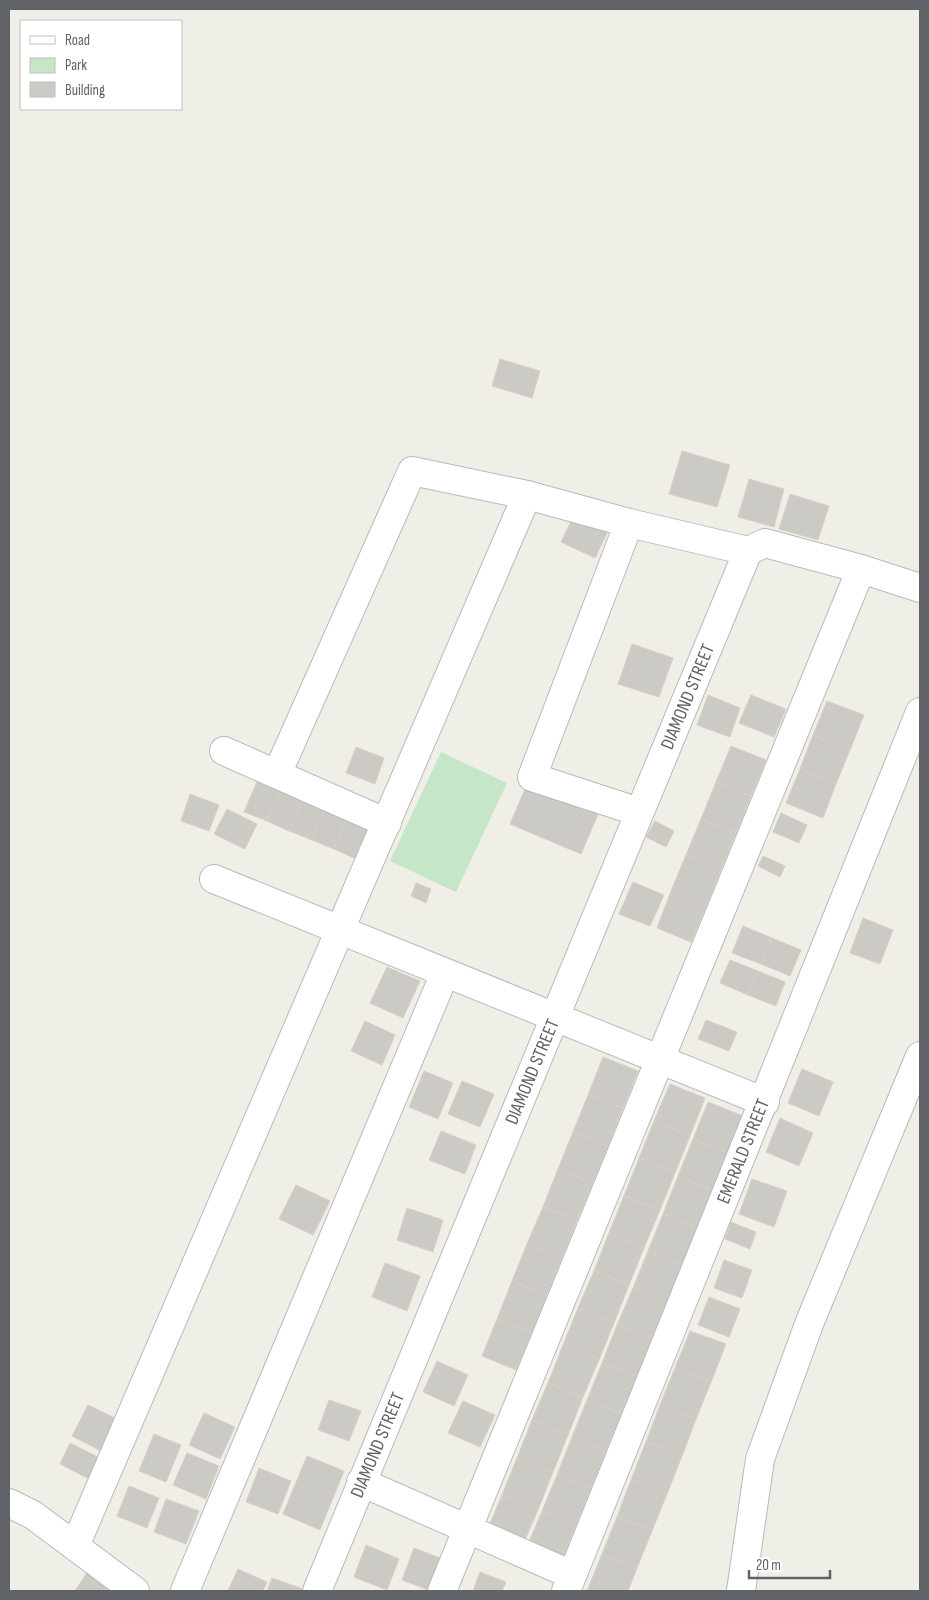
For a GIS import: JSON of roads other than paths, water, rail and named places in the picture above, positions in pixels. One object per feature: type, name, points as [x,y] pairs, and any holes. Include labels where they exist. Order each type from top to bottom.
[{"type":"street","points":[[278,774],[412,471],[527,495],[629,523],[748,551],[764,543],[861,569],[920,588]]},
{"type":"street","points":[[75,1546],[527,495]]},
{"type":"street","points":[[629,523],[532,777],[639,812]]},
{"type":"street","name":"DIAMOND STREET","points":[[317,1591],[748,551]]},
{"type":"street","points":[[442,1591],[658,1059],[861,569]]},
{"type":"street","name":"EMERALD STREET","points":[[569,1583],[765,1102],[920,712]]},
{"type":"street","points":[[224,751],[387,822]]},
{"type":"street","points":[[214,879],[765,1102]]},
{"type":"street","points":[[185,1591],[445,973]]},
{"type":"street","points":[[741,1591],[760,1459],[809,1324],[920,1056]]},
{"type":"street","points":[[361,1482],[466,1528],[569,1583]]},
{"type":"street","points":[[9,1503],[33,1515],[135,1591]]}]
